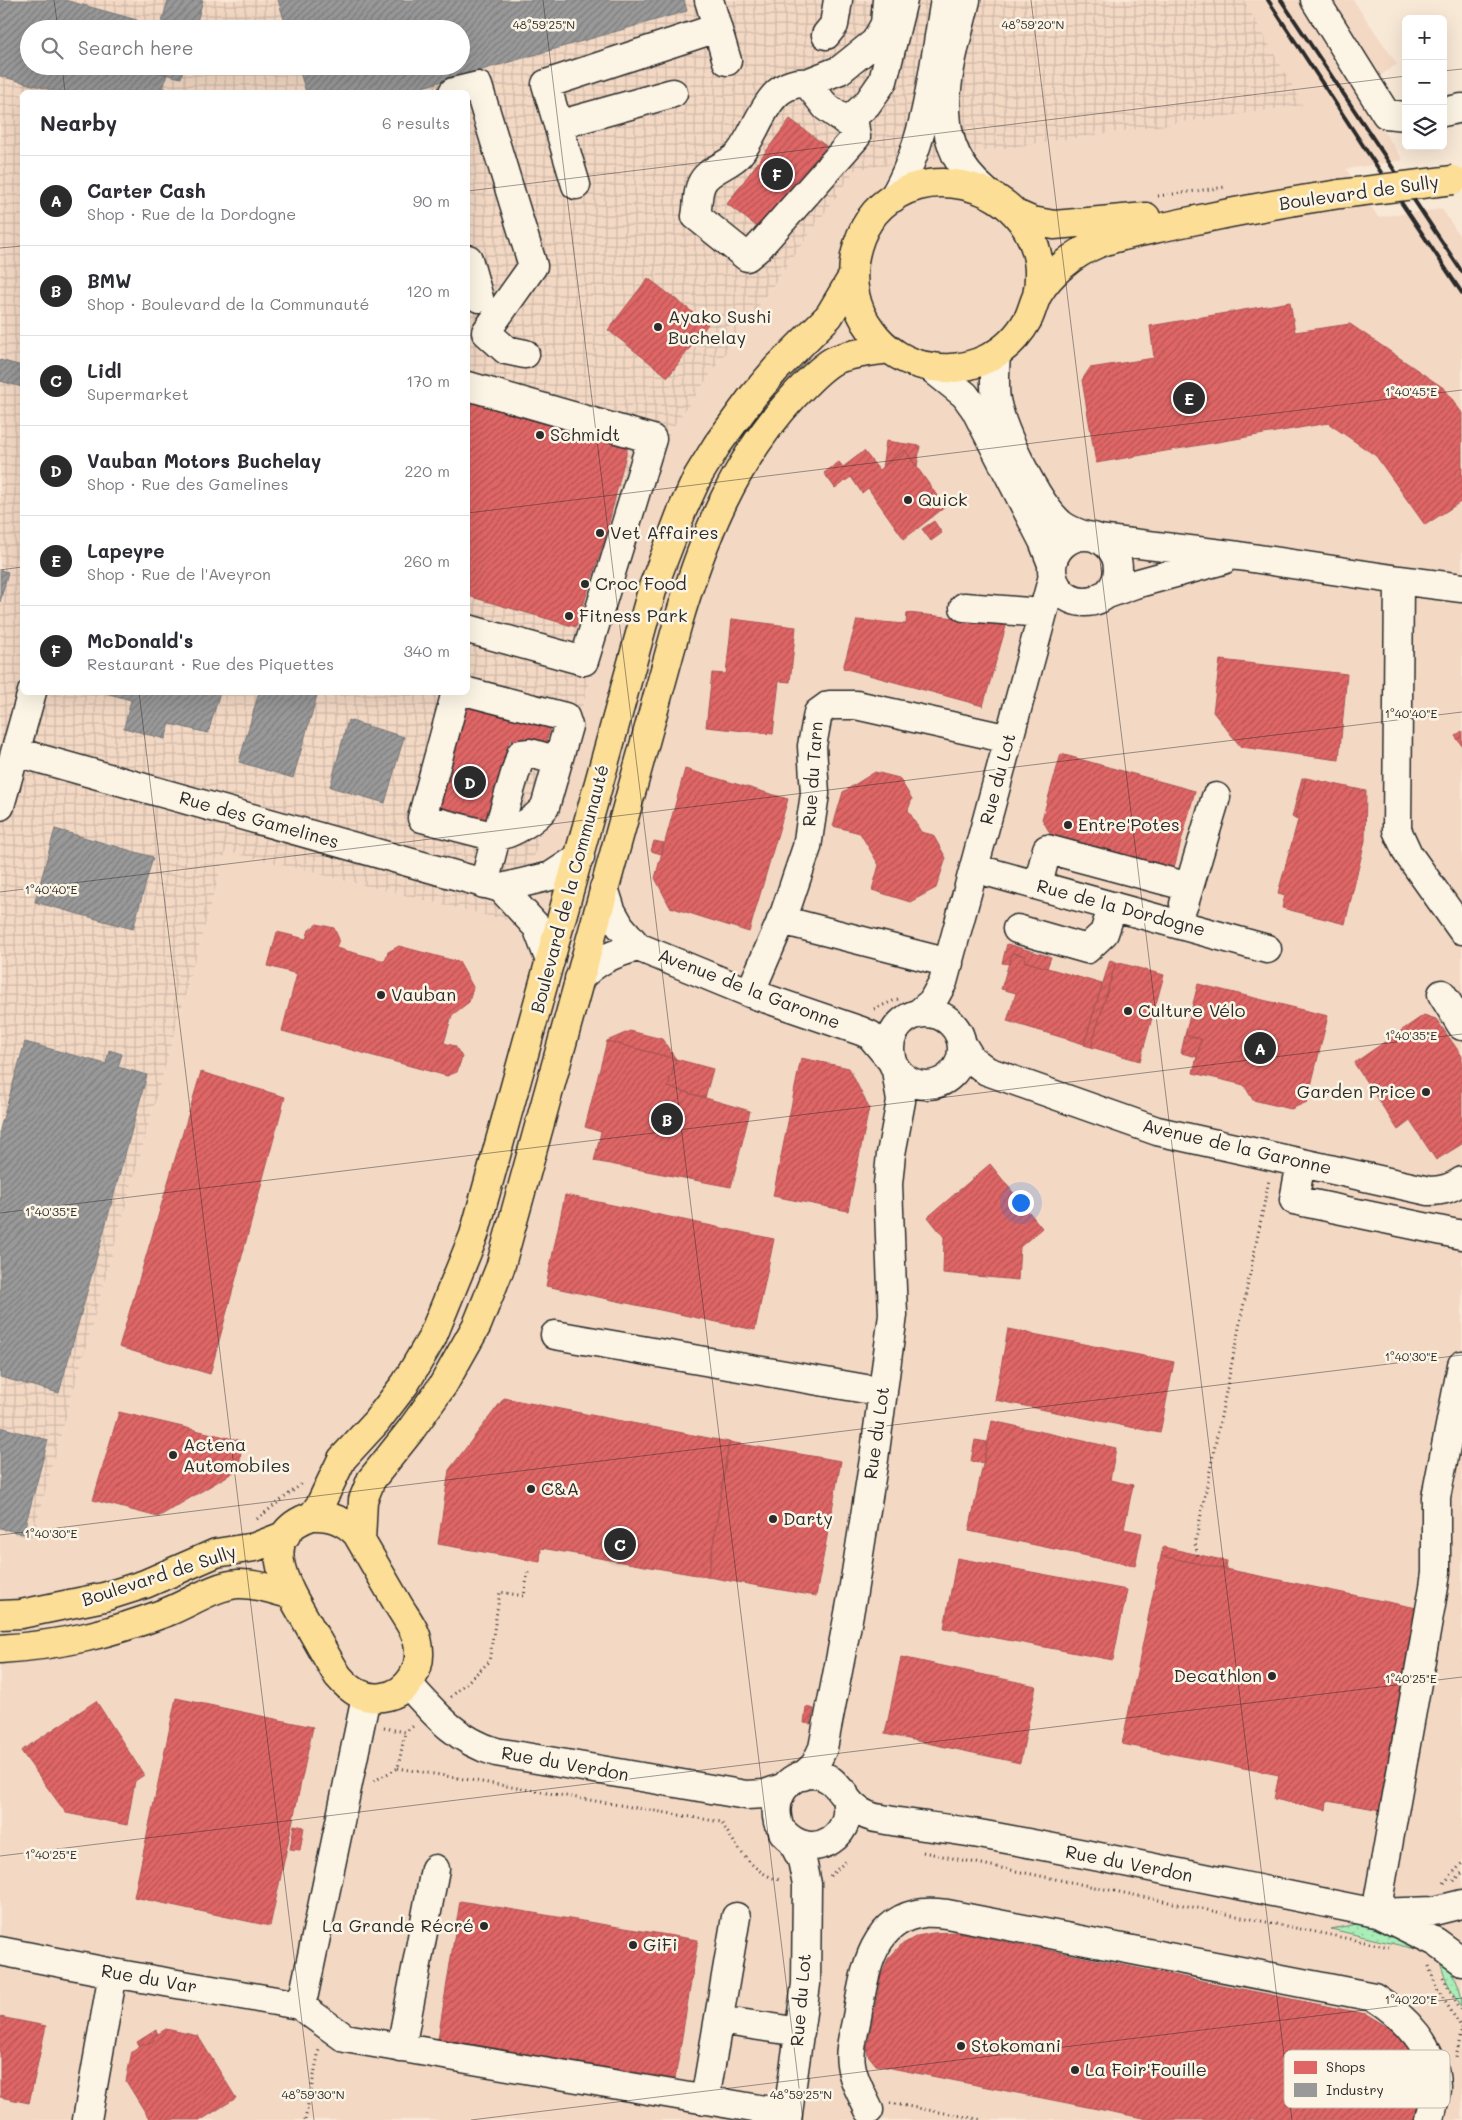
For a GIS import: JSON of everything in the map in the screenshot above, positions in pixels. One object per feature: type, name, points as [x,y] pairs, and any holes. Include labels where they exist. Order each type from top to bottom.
[{"type":"main road","name":"Boulevard de Sully","points":[[1256,207],[1457,179]]},
{"type":"main road","points":[[1037,296],[1039,272],[1037,256],[1029,234],[1016,214],[1001,200],[984,190],[958,183],[937,182],[917,186],[893,198],[877,212],[865,229],[857,248],[853,276],[856,302],[864,320],[875,336],[889,349],[911,362],[947,369],[981,362],[996,354],[1020,332],[1037,296],[1046,282],[1078,254],[1097,244],[1138,232],[1256,207]]},
{"type":"main road","points":[[1016,214],[1042,223],[1062,224],[1256,207]]},
{"type":"main road","name":"Boulevard de la Communauté","points":[[312,1516],[320,1505],[342,1459],[376,1422],[405,1384],[432,1338],[474,1235],[580,857],[653,587],[666,549],[694,484],[734,421],[776,369],[830,316],[853,276]]},
{"type":"main road","name":"Boulevard de la Communauté","points":[[361,1541],[363,1500],[371,1480],[443,1385],[463,1352],[488,1301],[509,1239],[579,978],[692,572],[707,535],[736,475],[763,433],[782,410],[818,373],[838,359],[889,349]]},
{"type":"main road","points":[[286,1535],[280,1548],[278,1562],[290,1594],[338,1676],[347,1687],[366,1696],[376,1698],[387,1696],[408,1684],[416,1674],[419,1665],[418,1641],[361,1541],[345,1523],[331,1517],[312,1516]]},
{"type":"main road","name":"Boulevard de Sully","points":[[0,1615],[21,1614],[104,1597],[145,1584],[216,1553],[255,1547],[286,1535],[294,1526],[312,1516]]},
{"type":"main road","name":"Boulevard de Sully","points":[[0,1649],[47,1646],[95,1636],[168,1612],[228,1586],[254,1585],[290,1594]]},
{"type":"street","points":[[709,0],[727,61]]},
{"type":"street","points":[[826,35],[834,25],[838,0]]},
{"type":"street","points":[[853,116],[856,137],[758,248],[747,257],[696,216],[701,185],[712,172],[739,155],[772,96],[796,83],[807,84],[840,70],[875,42],[885,24],[887,0]]},
{"type":"street","points":[[807,84],[826,108],[847,122],[867,104],[883,81],[903,0]]},
{"type":"street","points":[[893,198],[911,165],[923,122],[945,0]]},
{"type":"street","points":[[966,0],[947,84],[946,123],[951,141],[962,166],[973,181],[984,190]]},
{"type":"street","points":[[1315,0],[1386,114],[1402,116]]},
{"type":"street","points":[[576,185],[546,84],[717,28]]},
{"type":"street","points":[[461,90],[478,86],[533,266],[486,332],[506,350],[526,354]]},
{"type":"street","points":[[558,125],[673,93]]},
{"type":"street","points":[[1447,111],[1462,108]]},
{"type":"street","points":[[470,267],[479,298]]},
{"type":"street","points":[[996,354],[996,399],[1000,417],[1010,441],[1048,510],[1062,524],[1075,533],[1092,537],[1462,588]]},
{"type":"street","points":[[930,367],[965,394],[975,409],[1043,541],[1057,586],[1065,595],[1091,599],[1114,584],[1118,568],[1114,554],[1108,546],[1092,537],[1074,537],[1063,544],[1056,553],[1053,570]]},
{"type":"street","points":[[470,387],[652,439],[584,660],[470,631]]},
{"type":"street","points":[[964,607],[1040,622],[1067,608],[1135,584],[1239,556]]},
{"type":"street","name":"Rue du Lot","points":[[946,972],[1053,570]]},
{"type":"street","points":[[1399,580],[1397,830],[1408,854],[1462,930]]},
{"type":"street","points":[[455,695],[422,818],[496,837],[508,834],[540,814],[545,807],[568,726],[565,717],[470,693]]},
{"type":"street","points":[[0,806],[31,695]]},
{"type":"street","name":"Rue du Tarn","points":[[750,993],[782,920],[807,848],[815,794],[812,746],[818,713],[829,705],[856,705],[1009,739]]},
{"type":"street","name":"Rue des Gamelines","points":[[16,752],[492,886],[551,876],[580,857]]},
{"type":"street","points":[[550,961],[538,927],[492,886],[496,837],[521,754],[530,753],[558,762]]},
{"type":"street","points":[[1178,924],[1216,797]]},
{"type":"street","points":[[1038,886],[1047,849],[1189,888]]},
{"type":"street","name":"Rue de la Dordogne","points":[[974,868],[1267,949]]},
{"type":"street","points":[[579,978],[588,969],[608,956],[638,947],[620,926],[611,910],[604,888]]},
{"type":"street","points":[[1017,930],[1087,949],[1104,933],[1113,906]]},
{"type":"street","points":[[782,920],[946,972]]},
{"type":"street","name":"Avenue de la Garonne","points":[[638,947],[750,993],[861,1031]]},
{"type":"street","points":[[899,1116],[900,1089],[890,1049],[891,1038],[908,1019],[932,1002],[946,972]]},
{"type":"street","points":[[946,972],[943,999],[949,1021]]},
{"type":"street","points":[[1442,994],[1462,1026]]},
{"type":"street","points":[[861,1031],[934,1014],[949,1021],[956,1029],[971,1060],[987,1071]]},
{"type":"street","points":[[861,1031],[870,1035],[903,1078],[913,1083],[923,1086],[970,1071],[987,1071]]},
{"type":"street","points":[[899,1116],[905,1104],[913,1097],[956,1070],[961,1060],[962,1044]]},
{"type":"street","name":"Avenue de la Garonne","points":[[987,1071],[1157,1131],[1399,1184],[1440,1191],[1462,1181]]},
{"type":"street","name":"Rue du Lot","points":[[823,1748],[852,1598],[893,1315],[888,1184],[890,1154],[899,1116]]},
{"type":"street","points":[[1302,1163],[1294,1200],[1462,1235]]},
{"type":"street","points":[[1390,1220],[1399,1184]]},
{"type":"street","points":[[555,1335],[883,1392]]},
{"type":"street","points":[[1376,1913],[1434,1587],[1436,1572],[1436,1497],[1462,1365]]},
{"type":"street","name":"Rue du Verdon","points":[[408,1684],[432,1712],[455,1733],[478,1747],[496,1752],[746,1795]]},
{"type":"street","points":[[366,1696],[304,1994],[299,2005],[345,2038],[705,2100],[787,2117]]},
{"type":"street","points":[[823,1748],[814,1765],[794,1781],[776,1806],[784,1830],[805,1846],[832,1838],[856,1826],[881,1819]]},
{"type":"street","points":[[807,1881],[811,1864],[817,1854],[845,1825],[847,1814],[847,1804],[828,1772],[823,1748]]},
{"type":"street","points":[[746,1795],[765,1794],[794,1781],[819,1775],[838,1787],[860,1812],[881,1819]]},
{"type":"street","points":[[746,1795],[759,1801],[784,1830],[802,1860],[807,1881]]},
{"type":"street","name":"Rue du Verdon","points":[[881,1819],[967,1832],[1376,1913],[1434,1911],[1462,1904]]},
{"type":"street","points":[[401,2048],[435,1869]]},
{"type":"street","name":"Rue du Lot","points":[[787,2117],[806,1984],[807,1881]]},
{"type":"street","points":[[866,2104],[855,2080],[850,2060],[865,1971],[876,1943],[889,1926],[907,1917],[924,1913],[947,1914],[1374,1997],[1393,2009],[1416,2034],[1427,2050]]},
{"type":"street","name":"Rue du Verdon","points":[[1376,1913],[1436,1942],[1462,1961]]},
{"type":"street","points":[[705,2100],[736,1917]]},
{"type":"street","name":"Rue du Var","points":[[0,1951],[113,1974],[299,2005]]},
{"type":"street","points":[[86,2120],[113,1974]]},
{"type":"street","points":[[719,2020],[800,2032]]},
{"type":"path","points":[[1157,196],[1236,186]]},
{"type":"path","points":[[1198,1555],[1195,1544],[1273,1157]]},
{"type":"path","points":[[252,1522],[309,1478],[332,1477]]},
{"type":"path","points":[[372,1790],[374,1781],[398,1768],[405,1732],[432,1712],[489,1662],[500,1592],[524,1596],[528,1572]]},
{"type":"path","points":[[360,1723],[405,1732]]},
{"type":"path","points":[[398,1768],[721,1822],[753,1866],[770,1878],[807,1881],[826,1880],[847,1860]]},
{"type":"path","points":[[915,1850],[1398,1949]]},
{"type":"path","points":[[1442,1886],[1462,1864]]},
{"type":"path","points":[[305,2120],[325,2024]]},
{"type":"path","points":[[866,2104],[983,2120]]},
{"type":"shaded area","points":[[0,0],[1244,0],[1303,105],[855,170],[671,430],[513,922],[226,851],[32,1538],[0,1531]]},
{"type":"shaded area","points":[[1244,0],[1353,0],[1397,64],[1377,78],[1364,102],[1403,160],[1346,169],[1378,217],[1442,209],[1462,240],[1462,2120],[0,2120],[0,1531],[32,1538],[226,851],[513,922],[671,430],[855,170],[1302,105]]},
{"type":"green space","points":[[1362,1923],[1424,1946],[1424,1951],[1331,1929]]},
{"type":"green space","points":[[1439,1955],[1449,1966],[1456,1979],[1462,1999],[1462,2006],[1447,1982]]},
{"type":"building: Shops","points":[[790,119],[826,146],[816,160],[818,162],[763,231],[727,204]]},
{"type":"building: Shops","name":"Ayako Sushi Buchelay","points":[[648,278],[708,324],[668,377],[608,330]]},
{"type":"building: Shops","points":[[1290,302],[1295,332],[1350,324],[1445,389],[1462,413],[1462,501],[1425,525],[1376,456],[1328,423],[1096,463],[1082,380],[1090,368],[1154,358],[1150,326]]},
{"type":"building: Shops","points":[[470,400],[629,442],[605,538],[576,627],[470,597]]},
{"type":"building: Shops","points":[[886,441],[920,446],[917,467],[905,450],[882,468]]},
{"type":"building: Shops","name":"Quick","points":[[905,450],[945,507],[904,539],[868,488],[862,493],[851,477],[835,488],[824,473],[839,462],[843,467],[864,451],[879,470]]},
{"type":"building: Shops","points":[[934,521],[942,533],[931,541],[922,529]]},
{"type":"building: Shops","points":[[907,613],[1007,623],[983,706],[843,668],[857,620],[906,624]]},
{"type":"building: Shops","points":[[732,619],[796,627],[790,682],[779,681],[773,734],[706,727],[712,673],[726,674]]},
{"type":"building: Shops","points":[[1220,660],[1347,674],[1339,760],[1241,747],[1213,712]]},
{"type":"building: Shops","points":[[466,701],[551,726],[544,749],[510,739],[484,829],[434,814]]},
{"type":"building: Shops","points":[[1462,731],[1462,746],[1455,736]]},
{"type":"building: Shops","points":[[1061,754],[1195,791],[1173,871],[1051,835],[1042,819]]},
{"type":"building: Shops","points":[[685,769],[788,799],[749,932],[670,907],[655,878]]},
{"type":"building: Shops","points":[[875,772],[899,778],[912,799],[908,810],[921,832],[933,835],[946,858],[936,888],[910,902],[872,890],[879,865],[860,833],[833,826],[843,792]]},
{"type":"building: Shops","points":[[1302,778],[1306,778],[1295,819],[1292,817]]},
{"type":"building: Shops","points":[[1306,778],[1366,791],[1365,841],[1345,924],[1282,908],[1285,895],[1278,893],[1298,820],[1295,819]]},
{"type":"building: Shops","points":[[654,841],[664,843],[661,854],[651,851]]},
{"type":"building: Shops","name":"Vauban","points":[[317,924],[334,928],[339,939],[336,948],[385,961],[388,952],[399,946],[459,962],[473,987],[469,1002],[452,1015],[444,1043],[455,1046],[462,1057],[457,1072],[447,1076],[282,1031],[297,974],[268,966],[277,932],[306,939],[309,930]]},
{"type":"building: Shops","points":[[1007,944],[1051,957],[1047,968],[1024,961],[1026,956],[1012,953],[1009,964],[1002,963]]},
{"type":"building: Shops","points":[[1012,953],[1026,956],[1024,961],[1102,984],[1084,1044],[1007,1021],[1016,993],[1001,989]]},
{"type":"building: Shops","points":[[1110,960],[1116,962],[1091,1047],[1084,1045]]},
{"type":"building: Shops","name":"Culture Vélo","points":[[1116,962],[1164,975],[1140,1061],[1091,1047]]},
{"type":"building: Shops","points":[[1198,984],[1328,1016],[1307,1102],[1291,1109],[1253,1100],[1244,1085],[1193,1073],[1201,1039],[1185,1035]]},
{"type":"building: Shops","points":[[1424,1015],[1436,1019],[1462,1056],[1462,1144],[1436,1160],[1410,1121],[1398,1130],[1354,1063]]},
{"type":"building: Shops","points":[[630,1031],[662,1039],[676,1059],[607,1041]]},
{"type":"building: Shops","points":[[1185,1035],[1201,1039],[1197,1057],[1181,1053]]},
{"type":"building: Shops","points":[[607,1041],[676,1059],[668,1087],[750,1111],[731,1187],[594,1161],[601,1132],[585,1127]]},
{"type":"building: Shops","points":[[801,1058],[849,1068],[869,1108],[848,1211],[773,1196]]},
{"type":"building: Shops","points":[[676,1059],[713,1069],[705,1098],[668,1087]]},
{"type":"building: Shops","points":[[201,1072],[285,1097],[210,1374],[119,1347]]},
{"type":"building: Shops","points":[[990,1164],[1042,1228],[1020,1247],[1018,1280],[943,1273],[944,1237],[928,1217]]},
{"type":"building: Shops","points":[[565,1195],[774,1239],[755,1330],[546,1286]]},
{"type":"building: Shops","points":[[1008,1329],[1174,1362],[1160,1433],[995,1400]]},
{"type":"building: Shops","points":[[504,1398],[729,1442],[708,1577],[541,1548],[540,1562],[438,1544],[449,1470]]},
{"type":"building: Shops","name":"Actena Automobiles","points":[[119,1412],[242,1441],[239,1469],[158,1517],[93,1500]]},
{"type":"building: Shops","points":[[992,1421],[1116,1448],[1110,1480],[1133,1485],[1124,1529],[1142,1533],[1135,1566],[969,1531]]},
{"type":"building: Shops","points":[[975,1440],[987,1442],[984,1463],[971,1461]]},
{"type":"building: Shops","name":"Darty","points":[[729,1442],[841,1461],[816,1596],[708,1577]]},
{"type":"building: Shops","points":[[1163,1547],[1227,1561],[1226,1569],[1161,1556]]},
{"type":"building: Shops","name":"Decathlon","points":[[1161,1556],[1422,1609],[1382,1810],[1327,1801],[1326,1810],[1274,1799],[1279,1775],[1122,1744]]},
{"type":"building: Shops","points":[[957,1558],[1127,1590],[1113,1660],[944,1628]]},
{"type":"building: Shops","points":[[901,1657],[1036,1686],[1020,1763],[885,1734]]},
{"type":"building: Shops","points":[[176,1698],[313,1727],[270,1926],[134,1897]]},
{"type":"building: Shops","points":[[96,1701],[144,1775],[135,1781],[127,1825],[66,1813],[21,1751]]},
{"type":"building: Shops","points":[[806,1707],[814,1709],[811,1724],[804,1723]]},
{"type":"building: Shops","points":[[294,1825],[304,1827],[300,1850],[290,1849]]},
{"type":"building: Shops","points":[[460,1901],[698,1940],[675,2079],[438,2039]]},
{"type":"building: Shops","points":[[957,1932],[1366,2014],[1401,2035],[1418,2050],[1284,2050],[1284,2108],[1425,2108],[1426,2120],[1153,2120],[876,2065],[868,2055],[867,2049],[881,1976],[888,1959],[901,1945],[917,1936]]},
{"type":"building: Shops","points":[[0,2017],[46,2026],[29,2103],[0,2097]]},
{"type":"building: Shops","points":[[166,2029],[198,2036],[236,2098],[201,2120],[150,2120],[126,2081],[132,2051],[144,2043],[146,2045],[154,2040],[153,2037]]},
{"type":"building: Shops","points":[[156,2030],[158,2034],[153,2037],[154,2040],[146,2045],[144,2043],[139,2046],[137,2042]]},
{"type":"building: Industry","points":[[0,0],[65,0],[137,20],[20,20],[20,75],[167,75],[163,90],[51,90],[0,76]]},
{"type":"building: Industry","points":[[168,0],[203,0],[197,20],[162,20]]},
{"type":"building: Industry","points":[[278,0],[684,0],[687,11],[470,73],[470,20],[284,20]]},
{"type":"building: Industry","points":[[169,75],[182,75],[181,78]]},
{"type":"building: Industry","points":[[301,75],[464,75],[412,90],[305,90]]},
{"type":"building: Industry","points":[[0,360],[20,365],[20,386],[0,381]]},
{"type":"building: Industry","points":[[0,570],[8,572],[0,602]]},
{"type":"building: Industry","points":[[113,695],[219,695],[208,733],[170,724],[165,739],[124,728],[131,700]]},
{"type":"building: Industry","points":[[258,695],[317,695],[293,778],[239,762]]},
{"type":"building: Industry","points":[[348,720],[404,737],[385,803],[330,787]]},
{"type":"building: Industry","points":[[55,829],[153,857],[133,929],[35,902]]},
{"type":"building: Industry","points":[[25,1042],[106,1064],[109,1050],[122,1054],[118,1067],[147,1075],[59,1393],[0,1377],[0,1129]]},
{"type":"building: Industry","points":[[0,1427],[48,1440],[23,1534],[0,1528]]},
{"type":"railway","points":[[1268,0],[1462,293]]},
{"type":"railway","points":[[1281,0],[1462,272]]},
{"type":"place","name":"McDonald's","points":[[777,174]]},
{"type":"place","name":"Ayako Sushi Buchelay","points":[[658,327]]},
{"type":"place","name":"Lapeyre","points":[[1189,398]]},
{"type":"place","name":"Schmidt","points":[[540,435]]},
{"type":"place","name":"Quick","points":[[908,500]]},
{"type":"place","name":"Vet Affaires","points":[[600,533]]},
{"type":"place","name":"Croc Food","points":[[585,584]]},
{"type":"place","name":"Fitness Park","points":[[569,616]]},
{"type":"place","name":"Vauban Motors Buchelay","points":[[470,782]]},
{"type":"place","name":"Entre'Potes","points":[[1068,825]]},
{"type":"place","name":"Vauban","points":[[381,995]]},
{"type":"place","name":"Culture Vélo","points":[[1128,1011]]},
{"type":"place","name":"Carter Cash","points":[[1260,1048]]},
{"type":"place","name":"Garden Price","points":[[1426,1092]]},
{"type":"place","name":"BMW","points":[[667,1119]]},
{"type":"place","name":"Actena Automobiles","points":[[173,1455]]},
{"type":"place","name":"C&A","points":[[531,1489]]},
{"type":"place","name":"Darty","points":[[773,1519]]},
{"type":"place","name":"Lidl","points":[[620,1544]]},
{"type":"place","name":"Decathlon","points":[[1272,1676]]},
{"type":"place","name":"La Grande Récré","points":[[484,1926]]},
{"type":"place","name":"GiFi","points":[[633,1945]]},
{"type":"place","name":"Stokomani","points":[[961,2046]]},
{"type":"place","name":"La Foir'Fouille","points":[[1075,2070]]}]
